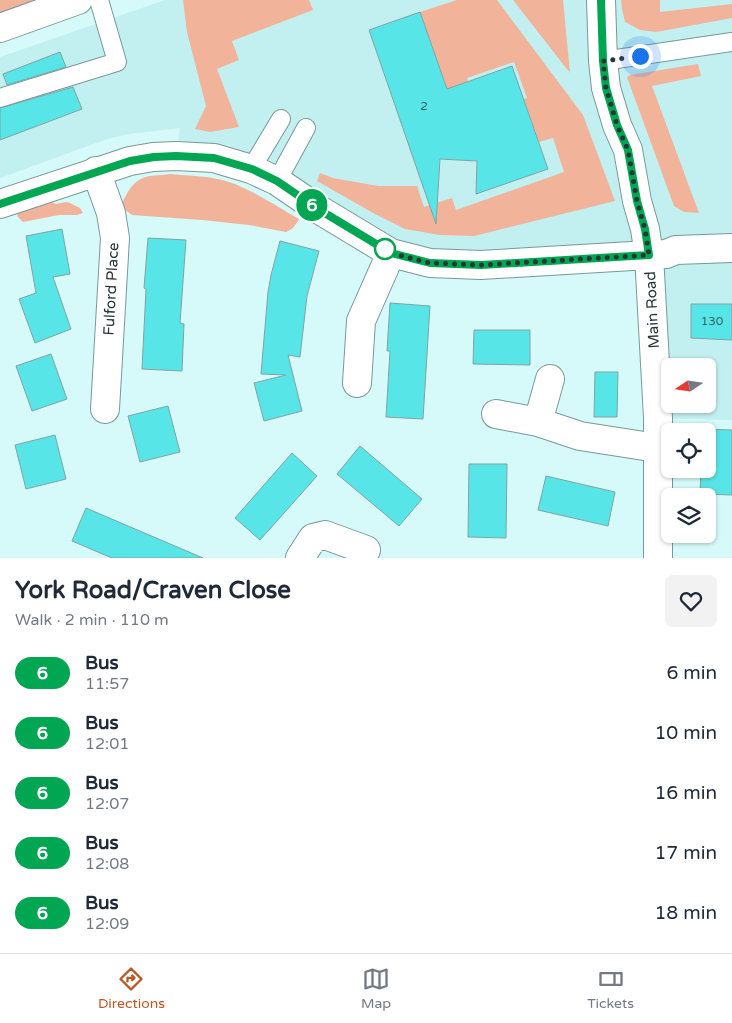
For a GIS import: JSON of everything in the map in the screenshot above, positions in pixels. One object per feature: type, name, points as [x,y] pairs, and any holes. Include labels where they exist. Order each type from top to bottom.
[{"type":"main road","points":[[0,28],[78,0]]},
{"type":"main road","points":[[0,204],[130,161],[176,156],[214,158],[252,169],[277,181],[318,209],[391,253],[430,263],[481,265],[649,255],[628,150],[617,125],[606,88],[601,0]]},
{"type":"main road","name":"Fulford Place","points":[[96,171],[110,214],[115,238],[105,409]]},
{"type":"main road","name":"Main Road","points":[[658,558],[658,418],[649,255],[666,254],[676,250],[732,248]]},
{"type":"main road","points":[[357,383],[361,321],[391,253]]},
{"type":"main road","points":[[538,422],[550,379]]},
{"type":"main road","points":[[496,414],[538,422],[580,436],[658,448]]},
{"type":"main road","points":[[300,558],[313,538],[325,535],[366,550]]},
{"type":"lane","points":[[0,98],[117,62],[99,0]]},
{"type":"lane","points":[[603,61],[732,42]]},
{"type":"lane","points":[[252,169],[281,119]]},
{"type":"lane","points":[[277,181],[306,128]]},
{"type":"shaded area","points":[[0,0],[40,0],[0,14]]},
{"type":"shaded area","points":[[165,0],[732,0],[732,420],[658,418],[649,255],[430,263],[277,181],[176,156],[180,128],[128,134],[107,139],[0,178],[0,57]]},
{"type":"shaded area","points":[[183,0],[309,0],[313,10],[232,41],[239,60],[217,69],[239,127],[210,132],[195,129],[206,106],[187,32]]},
{"type":"shaded area","points":[[457,0],[497,0],[583,115],[615,201],[474,236],[440,235],[405,229],[317,181],[320,173],[333,178],[378,186],[417,186],[424,207],[452,198],[456,210],[564,172],[553,138],[539,142],[524,99],[527,98],[514,62],[467,78],[479,113],[458,121],[420,12]]},
{"type":"shaded area","points":[[513,0],[563,0],[570,73]]},
{"type":"shaded area","points":[[621,0],[660,0],[660,12],[732,4],[732,18],[656,32],[640,30],[625,22]]},
{"type":"shaded area","points":[[698,64],[701,76],[652,86],[699,213],[684,212],[674,206],[627,77]]},
{"type":"shaded area","points":[[171,174],[208,177],[229,182],[255,194],[299,219],[294,227],[286,232],[249,225],[132,215],[121,207],[129,190],[139,180],[149,176]]},
{"type":"shaded area","points":[[46,199],[56,204],[70,203],[80,208],[83,213],[59,215],[23,222],[18,217],[16,210]]},
{"type":"building","points":[[420,12],[447,89],[512,66],[548,169],[476,194],[477,161],[440,159],[436,224],[369,30]]},
{"type":"building","points":[[60,52],[66,67],[7,85],[3,74]]},
{"type":"building","points":[[73,87],[82,109],[0,140],[0,108]]},
{"type":"building","points":[[62,229],[70,274],[53,277],[71,329],[35,343],[19,299],[36,293],[26,236]]},
{"type":"building","points":[[148,238],[186,240],[180,323],[184,324],[182,371],[142,369],[146,289],[144,288]]},
{"type":"building","points":[[280,241],[319,251],[307,296],[300,357],[288,355],[302,411],[264,421],[254,383],[286,375],[261,374],[268,292]]},
{"type":"building","points":[[390,303],[430,306],[423,419],[386,417],[390,351],[387,351]]},
{"type":"building","points":[[691,304],[732,304],[732,340],[691,338]]},
{"type":"building","points":[[474,330],[530,330],[530,365],[473,364]]},
{"type":"building","points":[[51,354],[67,399],[32,411],[16,366]]},
{"type":"building","points":[[595,372],[618,372],[617,417],[594,417]]},
{"type":"building","points":[[168,406],[180,452],[140,462],[128,416]]},
{"type":"building","points":[[716,429],[732,430],[732,495],[716,494],[716,488],[700,488],[701,478],[716,478]]},
{"type":"building","points":[[55,435],[66,479],[26,489],[15,445]]},
{"type":"building","points":[[360,446],[422,499],[399,526],[337,474]]},
{"type":"building","points":[[292,453],[317,476],[260,540],[235,518]]},
{"type":"building","points":[[469,464],[507,464],[506,538],[468,537]]},
{"type":"building","points":[[546,476],[615,492],[608,526],[538,510]]},
{"type":"building","points":[[86,508],[203,558],[112,558],[72,541]]},
{"type":"bus line","name":"6","points":[[0,204],[130,161],[176,156],[214,158],[252,169],[277,181],[318,209],[391,253],[430,263],[481,265],[649,255],[628,150],[617,125],[606,88],[601,0]]},
{"type":"route","points":[[385,249],[391,253],[430,263],[481,265],[649,255],[628,150],[617,125],[606,88],[603,61],[640,56]]}]
